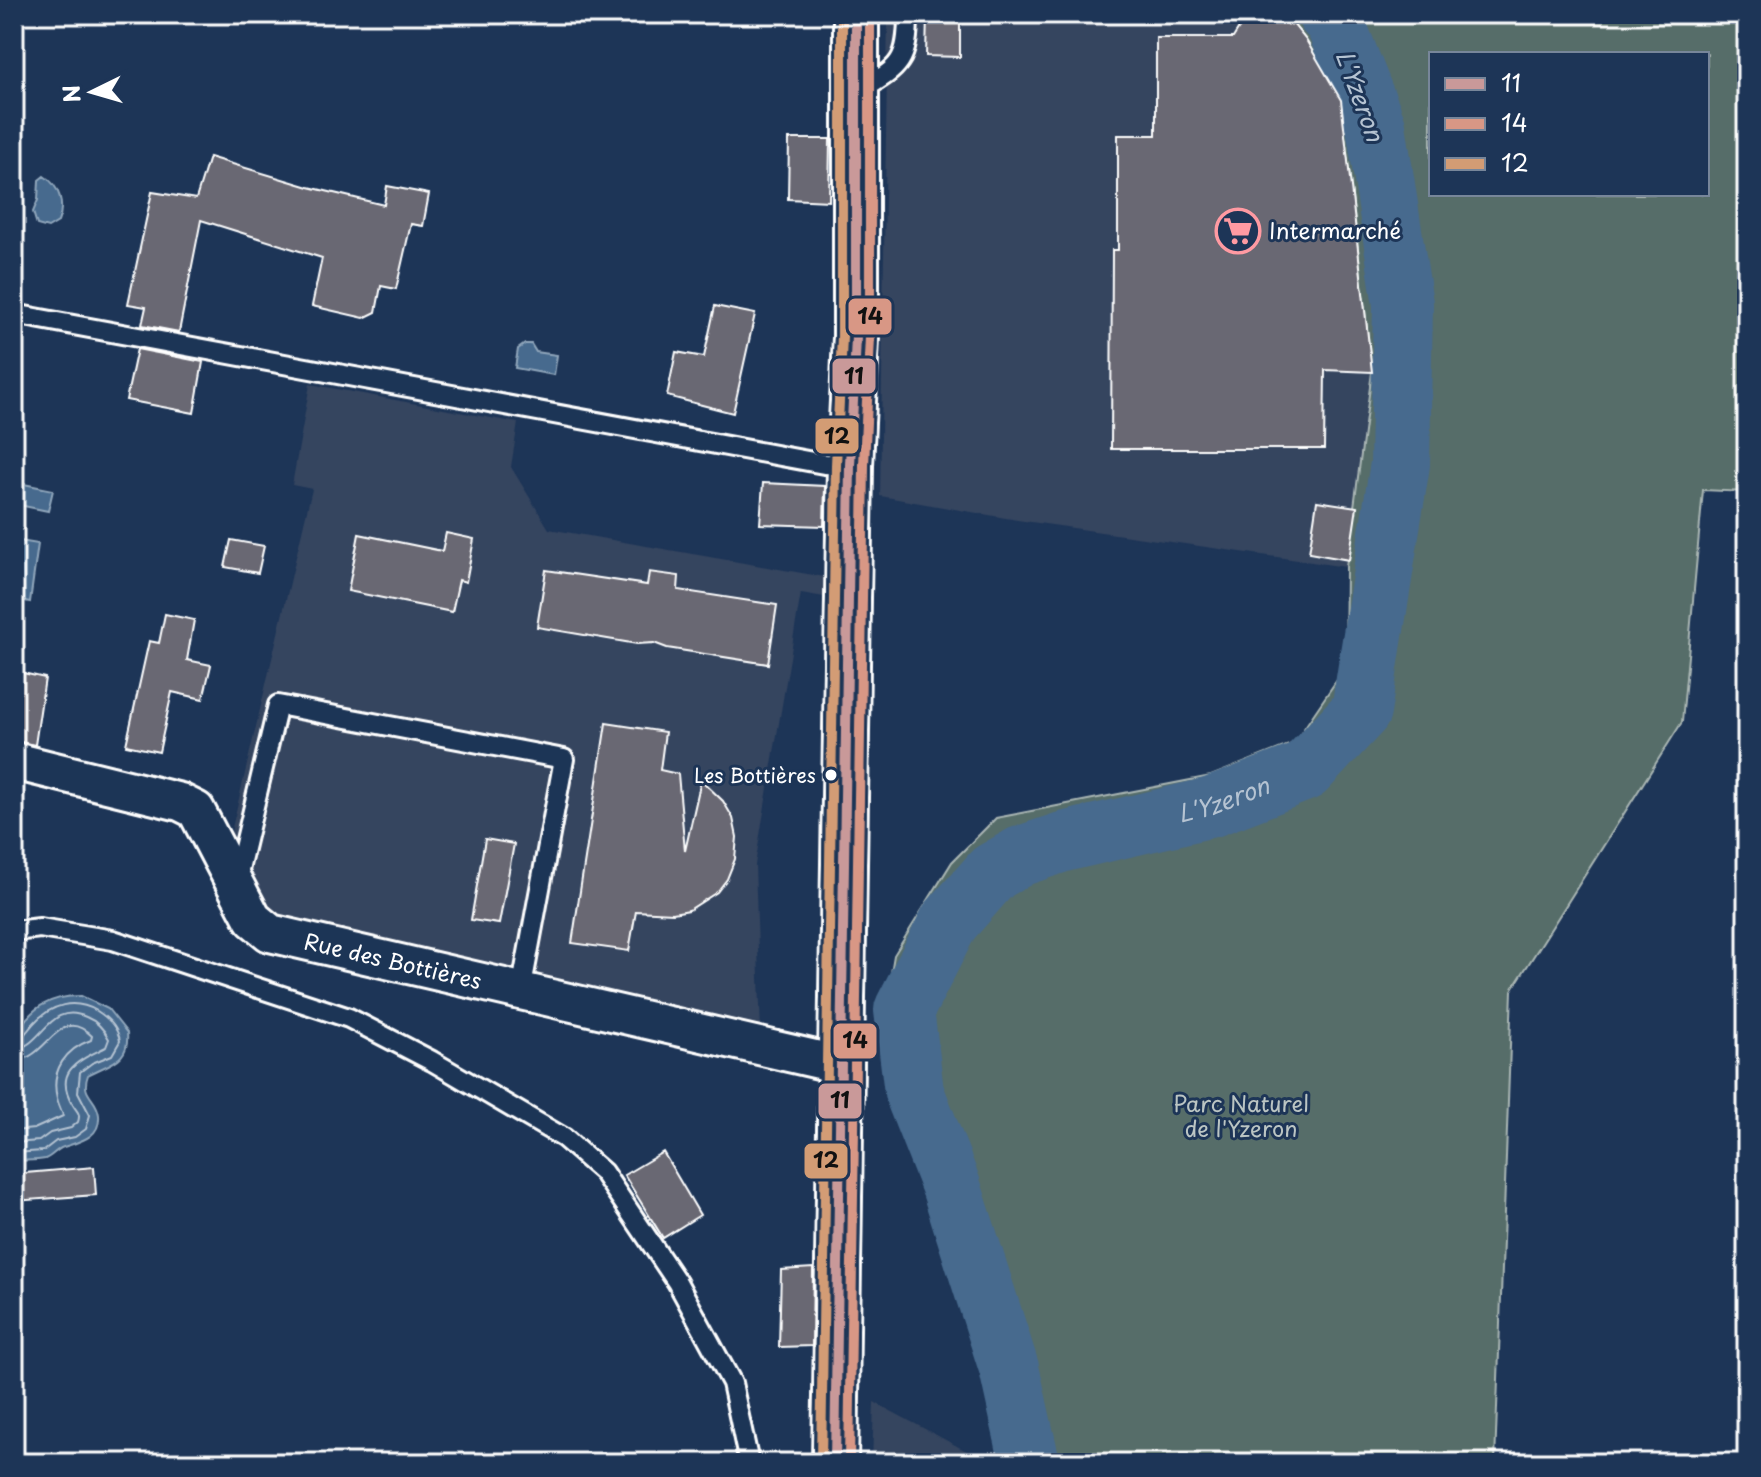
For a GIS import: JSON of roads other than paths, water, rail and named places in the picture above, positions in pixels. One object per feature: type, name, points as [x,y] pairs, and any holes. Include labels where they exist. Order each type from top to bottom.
[{"type":"main road","points":[[835,1463],[850,465],[856,337],[856,14]]},
{"type":"street","name":"Rue des Bottières","points":[[14,761],[180,802],[196,810],[253,919],[270,933],[841,1065]]},
{"type":"lane","points":[[856,93],[893,71],[907,49],[914,23]]},
{"type":"lane","points":[[14,314],[792,458],[850,465]]},
{"type":"lane","points":[[236,885],[278,705],[564,759],[521,991]]},
{"type":"lane","points":[[14,931],[40,928],[113,940],[349,1018],[432,1061],[564,1138],[603,1172],[677,1282],[732,1383],[749,1463]]},
{"type":"water","points":[[44,176],[54,185],[61,203],[58,222],[48,228],[37,225],[33,212],[38,200],[39,180]]},
{"type":"water","points":[[531,344],[536,352],[557,355],[554,375],[515,368],[518,349]]},
{"type":"water","points":[[14,482],[53,490],[48,511],[14,504]]},
{"type":"water","points":[[20,541],[38,544],[30,602],[25,601],[15,588]]},
{"type":"water","points":[[81,996],[108,1009],[127,1033],[122,1056],[88,1075],[86,1088],[98,1109],[99,1123],[87,1138],[61,1148],[45,1159],[14,1161],[14,1037],[27,1018],[41,1006],[59,998]]},
{"type":"waterway","name":"L'Yzeron","points":[[1030,1463],[1009,1368],[951,1186],[914,1092],[904,1010],[949,922],[993,872],[1021,856],[1063,842],[1212,807],[1305,771],[1361,711],[1400,464],[1403,304],[1376,126],[1334,20],[1327,14]]},
{"type":"place","name":"Intermarché","points":[[1238,231]]},
{"type":"place","name":"Les Bottières","points":[[831,775]]},
{"type":"park label","name":"Parc Naturel de l'Yzeron","points":[[1241,1116]]}]
